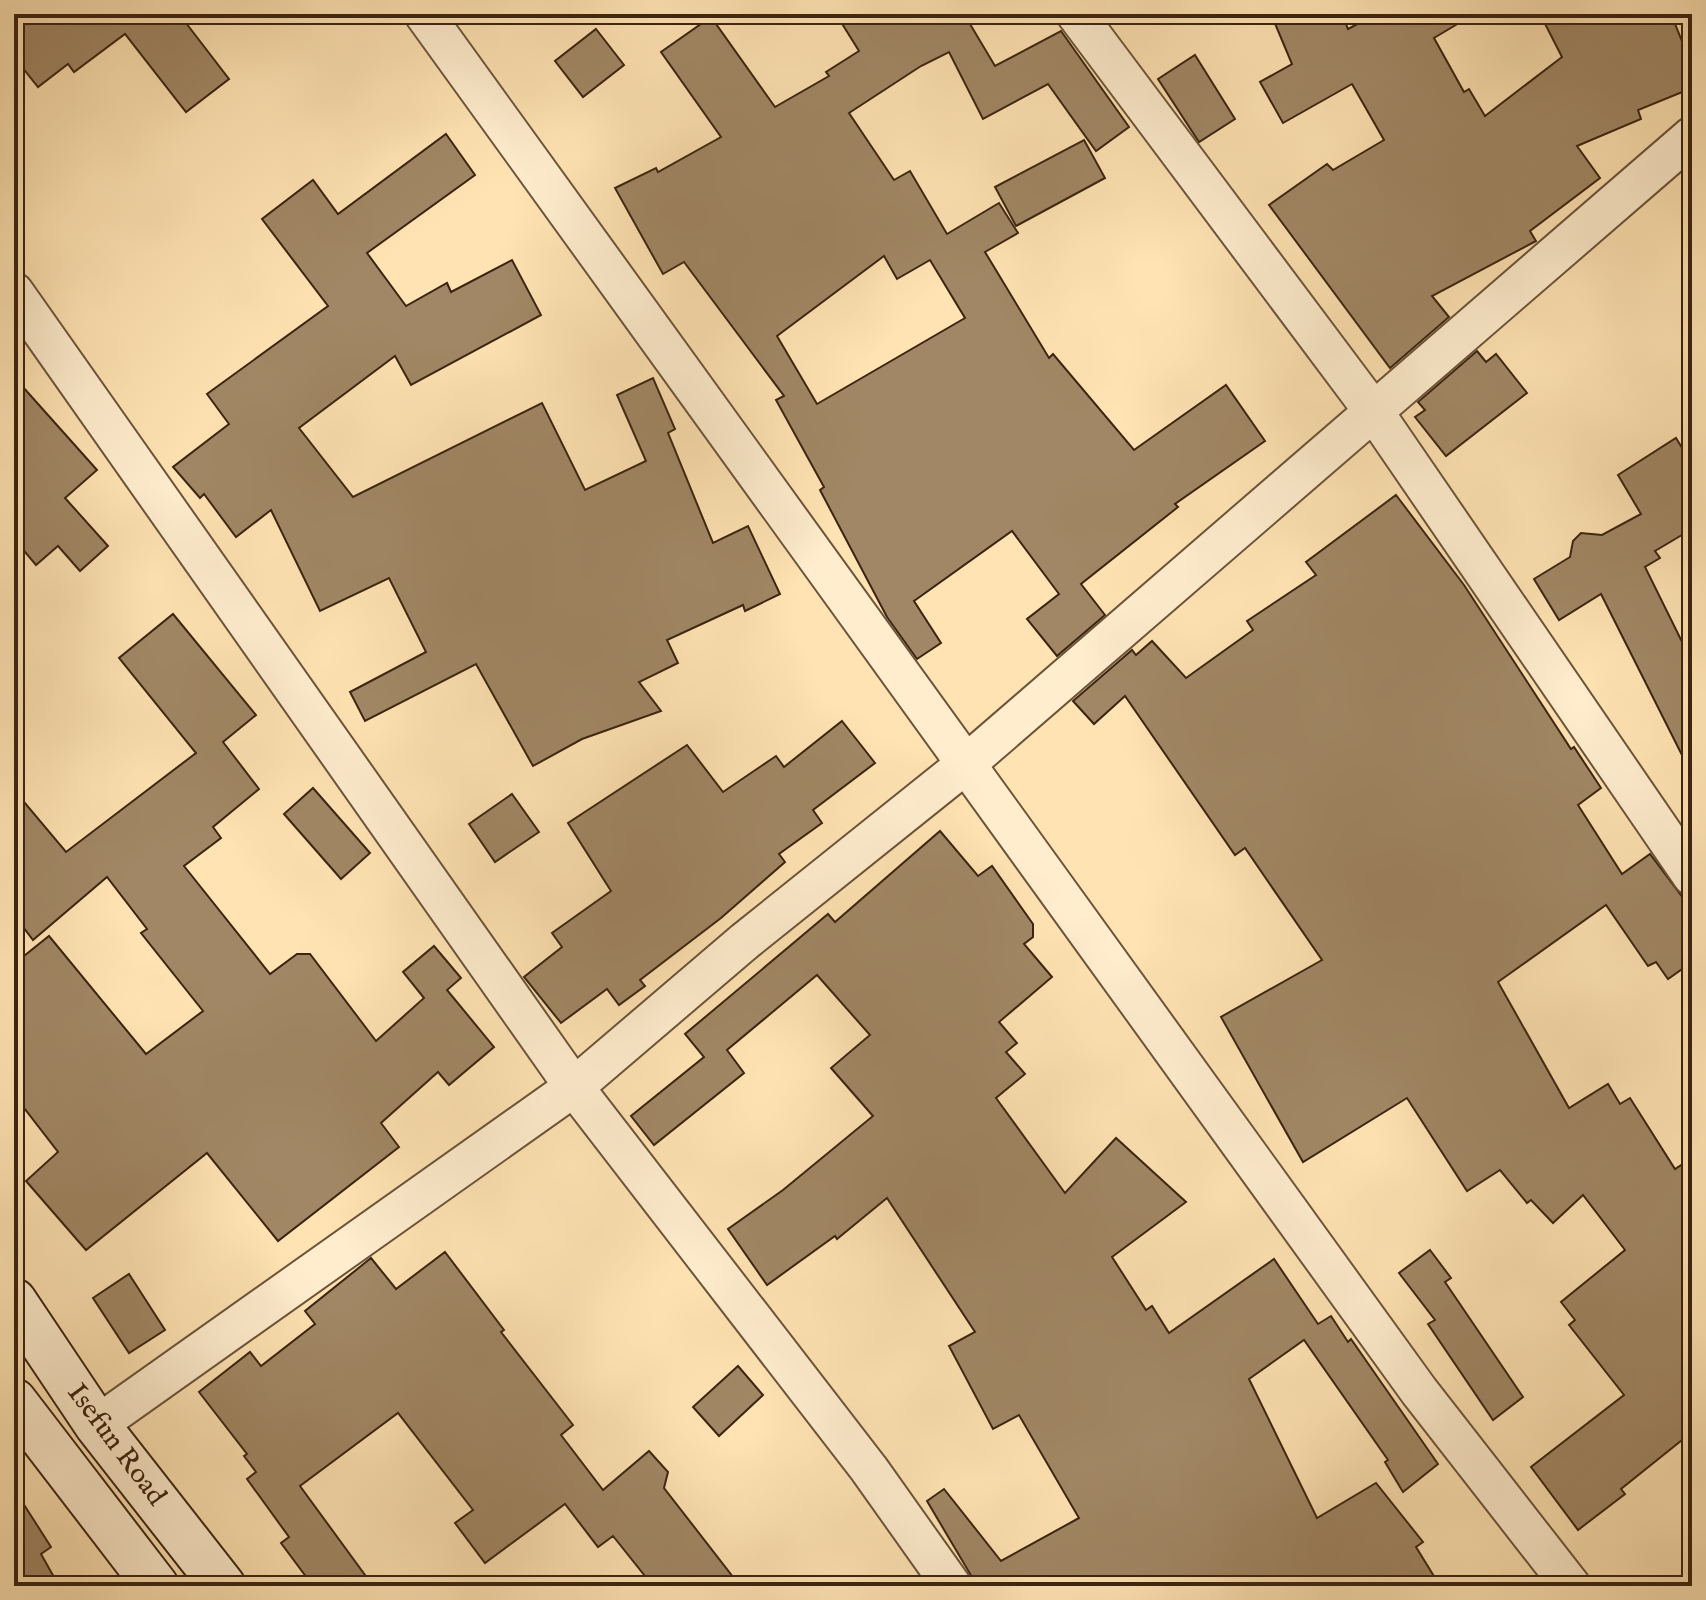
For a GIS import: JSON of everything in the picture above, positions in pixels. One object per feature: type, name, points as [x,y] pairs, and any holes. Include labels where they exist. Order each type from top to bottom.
[{"type":"street","points":[[424,14],[1419,1391],[1571,1586]]},
{"type":"street","points":[[1076,14],[1374,412],[1692,876]]},
{"type":"street","points":[[97,1425],[574,1087],[745,941],[966,764],[1692,136]]},
{"type":"street","points":[[14,292],[574,1087],[869,1469],[952,1586]]},
{"type":"street","name":"Isefun Road","points":[[14,1301],[97,1425],[223,1586]]},
{"type":"street","name":"Isefun Road","points":[[14,1401],[156,1586]]},
{"type":"building","points":[[14,14],[179,14],[229,79],[186,112],[125,34],[74,72],[68,64],[38,87],[14,57]]},
{"type":"building","points":[[836,14],[964,14],[995,66],[1061,31],[1129,127],[1096,151],[1048,84],[983,119],[949,52],[921,66],[849,113],[894,180],[910,171],[947,234],[999,203],[1018,233],[985,252],[1049,358],[1053,354],[1134,450],[1226,385],[1265,441],[1175,504],[1178,507],[1081,584],[1105,615],[1057,656],[1027,619],[1059,594],[1012,531],[914,601],[941,643],[917,659],[887,617],[820,490],[824,487],[776,400],[784,396],[684,262],[663,274],[615,188],[656,168],[658,172],[721,137],[661,52],[711,17],[775,107],[829,76],[826,72],[859,51]],"holes":[[[884,256],[897,279],[930,260],[965,318],[817,404],[777,336]]]},
{"type":"building","points":[[1271,14],[1342,14],[1348,29],[1376,14],[1474,14],[1434,38],[1464,92],[1469,89],[1485,116],[1562,57],[1540,14],[1671,14],[1692,66],[1692,88],[1638,110],[1641,119],[1577,146],[1600,178],[1530,231],[1536,241],[1432,296],[1449,317],[1390,368],[1269,205],[1327,164],[1333,170],[1384,140],[1352,84],[1283,123],[1260,82],[1292,64]]},
{"type":"building","points":[[596,29],[624,65],[583,97],[555,61]]},
{"type":"building","points":[[1195,55],[1235,119],[1199,142],[1158,79]]},
{"type":"building","points":[[446,134],[475,175],[367,253],[406,306],[447,283],[451,292],[512,260],[541,315],[411,385],[395,356],[299,428],[353,497],[542,403],[585,490],[646,461],[617,395],[653,378],[675,429],[668,433],[713,543],[748,526],[780,594],[745,611],[743,605],[667,640],[678,663],[639,682],[661,711],[582,739],[533,766],[476,664],[365,721],[350,692],[426,652],[389,578],[320,611],[271,510],[236,537],[204,494],[200,498],[173,467],[229,424],[207,394],[328,306],[262,219],[313,180],[338,214]]},
{"type":"building","points":[[1084,140],[1105,178],[1016,226],[995,187]]},
{"type":"building","points":[[1477,351],[1486,362],[1496,354],[1527,393],[1446,456],[1415,417],[1425,410],[1418,402]]},
{"type":"building","points":[[14,377],[97,470],[65,498],[108,546],[80,571],[58,546],[36,565],[14,539]]},
{"type":"building","points":[[1676,438],[1692,464],[1692,529],[1655,551],[1660,558],[1645,567],[1692,662],[1692,775],[1601,594],[1559,620],[1534,579],[1570,557],[1573,541],[1581,533],[1602,535],[1641,514],[1618,475]]},
{"type":"building","points":[[1396,495],[1464,585],[1571,749],[1574,747],[1601,788],[1578,805],[1622,874],[1650,854],[1692,910],[1692,962],[1668,979],[1656,962],[1648,966],[1606,905],[1498,982],[1569,1108],[1608,1084],[1620,1104],[1630,1098],[1675,1169],[1692,1158],[1692,1432],[1621,1489],[1625,1494],[1578,1530],[1531,1467],[1624,1395],[1569,1325],[1575,1320],[1561,1302],[1625,1250],[1583,1195],[1553,1223],[1531,1200],[1527,1203],[1500,1170],[1467,1191],[1407,1098],[1303,1162],[1221,1017],[1322,960],[1245,848],[1235,855],[1125,696],[1094,724],[1073,701],[1132,650],[1136,655],[1152,641],[1186,678],[1253,630],[1247,621],[1316,575],[1306,562]]},
{"type":"building","points":[[173,614],[256,715],[223,742],[259,789],[213,827],[221,838],[184,866],[270,974],[297,954],[310,954],[376,1041],[424,998],[403,972],[434,946],[461,978],[447,990],[494,1047],[449,1085],[438,1072],[381,1123],[399,1147],[278,1241],[207,1153],[86,1250],[26,1181],[58,1152],[14,1095],[14,964],[49,936],[146,1054],[203,1011],[141,933],[147,929],[107,877],[33,940],[14,915],[14,790],[66,852],[196,753],[119,658]]},
{"type":"building","points":[[842,721],[875,763],[813,810],[822,823],[779,854],[785,862],[721,918],[640,980],[645,986],[619,1005],[607,989],[561,1023],[524,977],[562,947],[552,933],[611,891],[568,823],[687,745],[723,792],[776,756],[784,767]]},
{"type":"building","points":[[313,788],[370,853],[341,879],[284,814]]},
{"type":"building","points":[[512,794],[539,832],[495,862],[469,824]]},
{"type":"building","points":[[940,831],[978,876],[992,866],[1033,924],[1033,937],[1024,944],[1052,977],[999,1022],[1017,1043],[1006,1052],[1025,1074],[996,1098],[1065,1193],[1116,1138],[1186,1202],[1112,1257],[1146,1310],[1152,1306],[1169,1333],[1274,1259],[1318,1324],[1331,1316],[1348,1342],[1351,1339],[1438,1464],[1403,1492],[1385,1462],[1388,1460],[1304,1340],[1249,1379],[1317,1518],[1376,1483],[1423,1542],[1416,1547],[1440,1586],[974,1586],[972,1577],[927,1501],[944,1489],[1001,1561],[1079,1518],[1019,1415],[993,1429],[949,1346],[975,1332],[887,1198],[837,1239],[835,1236],[767,1285],[728,1229],[783,1190],[873,1116],[831,1068],[870,1035],[817,975],[727,1050],[744,1073],[654,1145],[631,1116],[704,1057],[685,1034],[828,914],[835,922]]},
{"type":"building","points":[[1430,1250],[1451,1278],[1445,1282],[1523,1397],[1493,1420],[1428,1324],[1435,1320],[1399,1273]]},
{"type":"building","points":[[445,1252],[504,1330],[501,1332],[573,1425],[561,1435],[603,1490],[649,1451],[668,1472],[664,1488],[740,1586],[653,1586],[613,1536],[598,1547],[565,1504],[485,1563],[455,1523],[473,1510],[398,1413],[300,1486],[373,1586],[313,1586],[281,1543],[289,1537],[247,1479],[256,1472],[244,1456],[247,1454],[199,1392],[250,1352],[261,1366],[315,1324],[305,1311],[371,1258],[396,1289]]},
{"type":"building","points":[[129,1274],[165,1330],[129,1353],[93,1298]]},
{"type":"building","points":[[738,1366],[763,1395],[719,1436],[693,1407]]},
{"type":"building","points":[[14,1489],[51,1547],[41,1554],[59,1586],[14,1586]]}]
